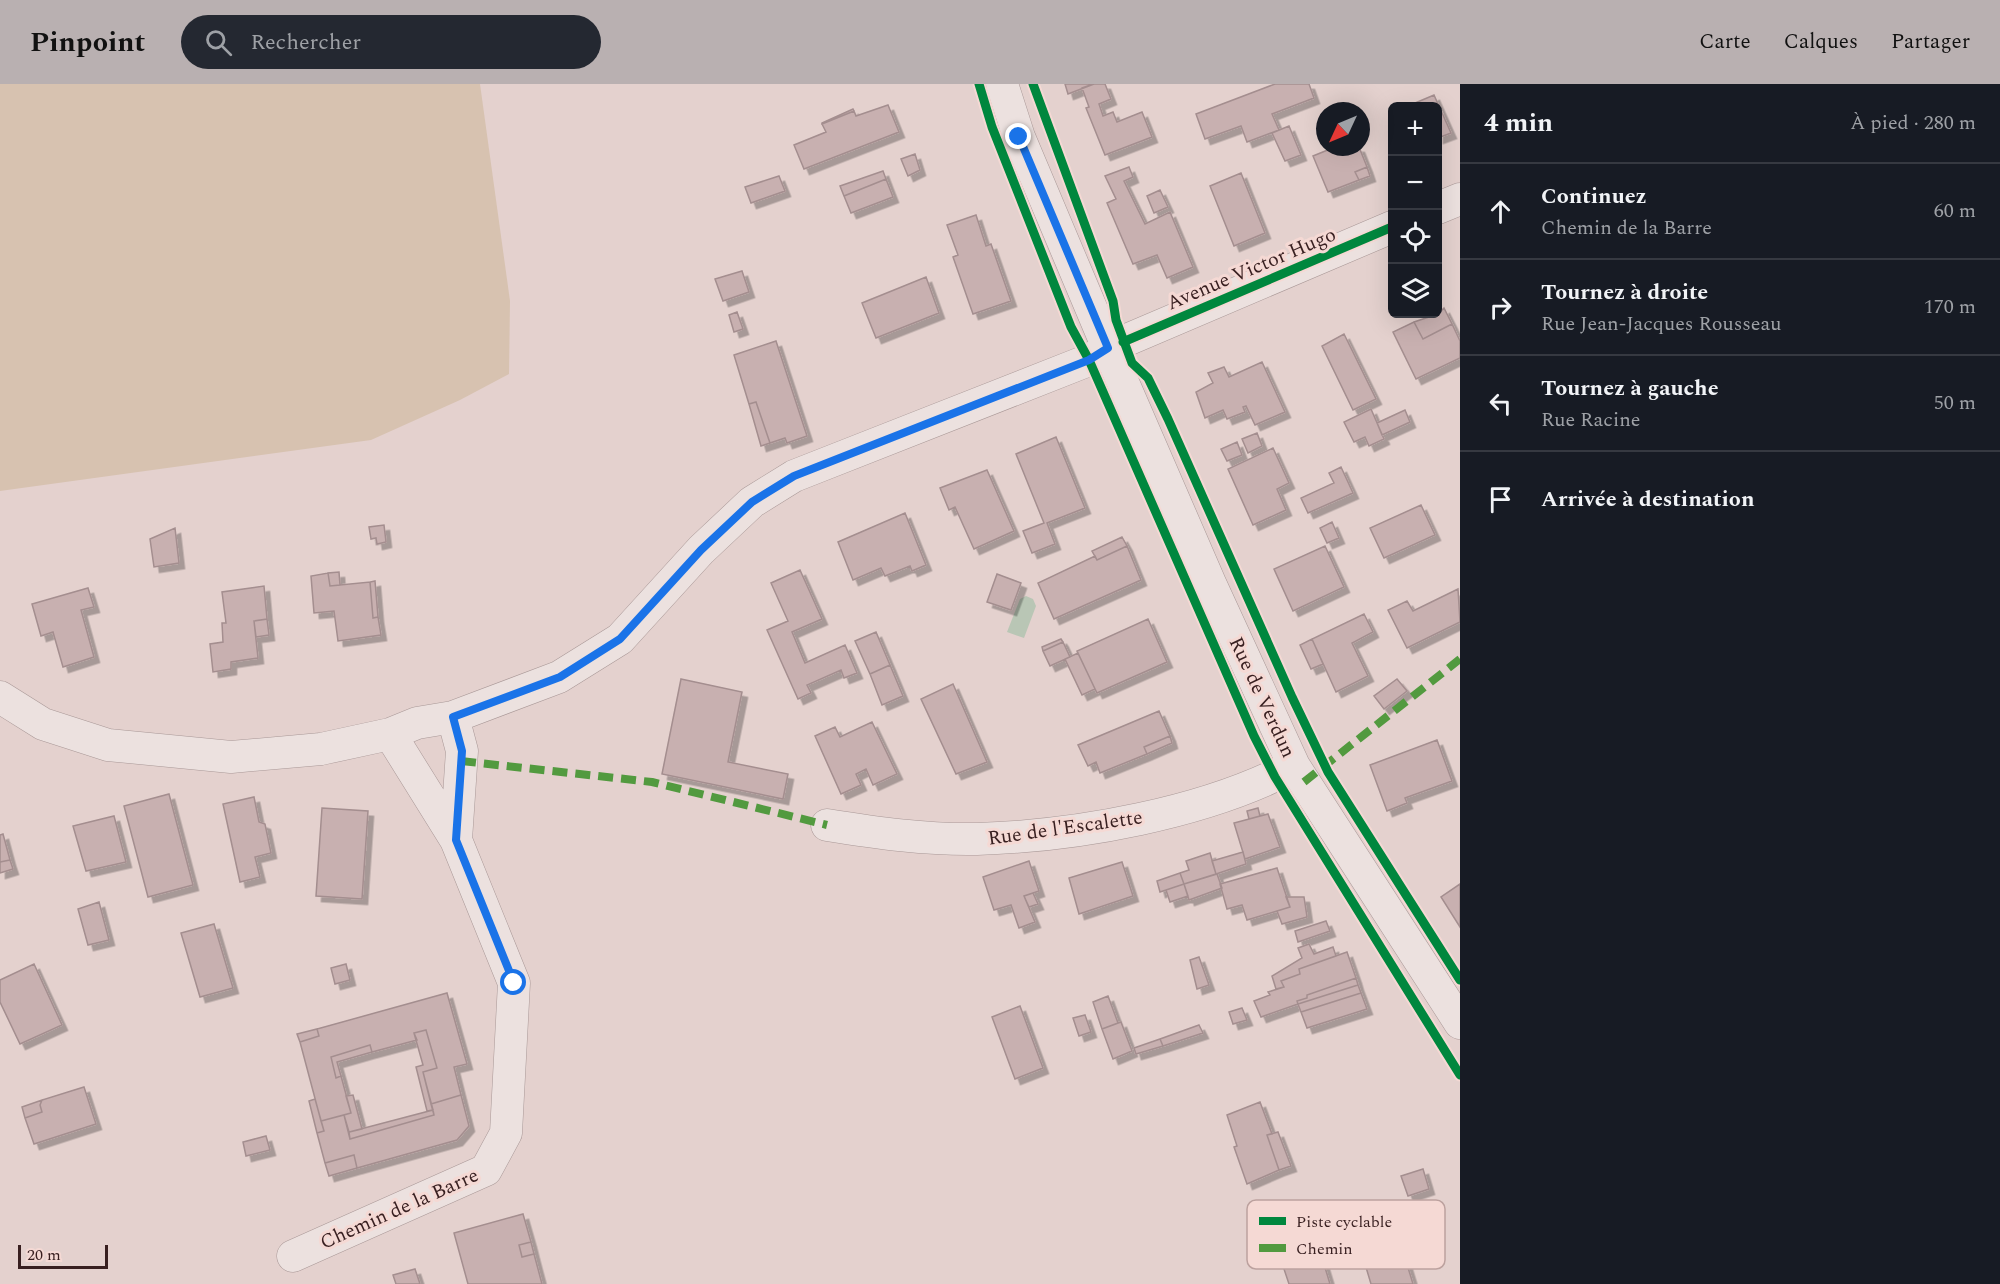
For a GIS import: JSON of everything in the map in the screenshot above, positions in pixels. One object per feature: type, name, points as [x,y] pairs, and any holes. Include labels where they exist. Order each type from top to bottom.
[{"type":"street","name":"Rue de Verdun","points":[[1002,84],[1019,137],[1108,348],[1210,583],[1294,766],[1460,1023]]},
{"type":"street","points":[[1442,206],[1460,199]]},
{"type":"street","name":"Avenue Victor Hugo","points":[[0,697],[43,724],[108,745],[231,757],[321,749],[390,734],[417,723],[453,717],[560,677],[620,639],[701,550],[752,502],[794,476],[1089,360],[1108,348],[1388,229]]},
{"type":"street","name":"Chemin de la Barre","points":[[453,717],[462,751],[456,840]]},
{"type":"street","name":"Chemin de la Barre","points":[[293,1256],[486,1170],[506,1133],[514,983],[456,840],[390,734]]},
{"type":"street","name":"Rue de l'Escalette","points":[[828,825],[891,835],[977,839],[1119,823],[1216,800],[1294,766]]},
{"type":"shaded area","points":[[0,84],[480,84],[510,301],[509,374],[460,400],[371,440],[0,491]]},
{"type":"shaded area","points":[[1026,596],[1033,599],[1036,606],[1024,638],[1007,632],[1020,599]]},
{"type":"building","points":[[1065,84],[1094,84],[1068,94]]},
{"type":"building","points":[[1093,84],[1105,84],[1111,99],[1099,104],[1103,116],[1113,112],[1117,122],[1142,112],[1152,137],[1105,155],[1086,108],[1089,107],[1082,88]]},
{"type":"building","points":[[1275,84],[1309,84],[1314,98],[1272,114],[1279,130],[1247,142],[1241,126],[1205,139],[1196,114]]},
{"type":"building","points":[[1434,95],[1437,102],[1417,102]]},
{"type":"building","points":[[888,105],[899,132],[804,169],[794,145],[826,132],[822,124],[854,111],[856,116]]},
{"type":"building","points":[[853,109],[854,111],[822,124],[822,123]]},
{"type":"building","points":[[1442,113],[1451,133],[1442,136]]},
{"type":"building","points":[[1289,126],[1301,155],[1285,161],[1272,133]]},
{"type":"building","points":[[915,154],[920,170],[908,176],[901,159]]},
{"type":"building","points":[[1313,156],[1363,156],[1367,167],[1355,172],[1359,180],[1328,192]]},
{"type":"building","points":[[1129,167],[1133,177],[1124,181],[1145,224],[1170,212],[1193,267],[1167,278],[1157,255],[1133,264],[1107,203],[1116,199],[1105,176]]},
{"type":"building","points":[[1367,167],[1370,176],[1359,180],[1355,172]]},
{"type":"building","points":[[883,171],[886,179],[844,196],[840,186]]},
{"type":"building","points":[[1241,173],[1265,233],[1234,246],[1210,186]]},
{"type":"building","points":[[779,176],[785,191],[751,203],[745,187]]},
{"type":"building","points":[[886,179],[893,197],[851,213],[844,196]]},
{"type":"building","points":[[1160,190],[1168,207],[1154,213],[1147,196]]},
{"type":"building","points":[[976,215],[986,246],[991,244],[1011,301],[973,314],[953,257],[958,255],[947,225]]},
{"type":"building","points":[[742,271],[749,292],[723,301],[715,279]]},
{"type":"building","points":[[926,277],[939,313],[876,338],[862,303]]},
{"type":"building","points":[[1444,308],[1452,324],[1423,339],[1414,322],[1426,318],[1442,318]]},
{"type":"building","points":[[737,312],[743,329],[734,332],[729,315]]},
{"type":"building","points":[[1414,322],[1423,339],[1452,324],[1460,341],[1460,358],[1416,379],[1393,332]]},
{"type":"building","points":[[1344,334],[1376,399],[1353,410],[1322,346]]},
{"type":"building","points":[[776,341],[807,436],[787,443],[785,438],[770,443],[756,402],[749,404],[734,355]]},
{"type":"building","points":[[1262,362],[1285,412],[1255,425],[1246,406],[1243,407],[1245,412],[1227,419],[1223,410],[1205,418],[1196,392],[1213,383],[1208,373],[1224,367],[1229,377]]},
{"type":"building","points":[[756,402],[770,443],[761,446],[749,404]]},
{"type":"building","points":[[1371,409],[1384,439],[1369,446],[1365,437],[1354,442],[1344,422]]},
{"type":"building","points":[[1405,410],[1410,422],[1382,435],[1377,423]]},
{"type":"building","points":[[1257,433],[1262,446],[1248,453],[1242,439]]},
{"type":"building","points":[[1056,437],[1085,508],[1047,523],[1055,544],[1032,553],[1023,531],[1044,523],[1016,454]]},
{"type":"building","points":[[1237,442],[1242,455],[1227,461],[1221,449]]},
{"type":"building","points":[[1273,448],[1289,483],[1277,489],[1286,510],[1253,525],[1228,469]]},
{"type":"building","points":[[1341,467],[1353,493],[1308,513],[1301,498],[1334,483],[1329,473]]},
{"type":"building","points":[[987,470],[1014,531],[974,549],[955,507],[949,510],[940,488]]},
{"type":"building","points":[[1421,505],[1435,535],[1384,558],[1370,528]]},
{"type":"building","points":[[905,513],[926,565],[912,571],[910,566],[885,576],[881,568],[853,580],[838,542]]},
{"type":"building","points":[[1332,522],[1339,538],[1327,543],[1320,528]]},
{"type":"building","points":[[384,525],[386,542],[377,544],[376,538],[371,539],[369,527]]},
{"type":"building","points":[[175,528],[179,563],[154,567],[150,539]]},
{"type":"building","points":[[1122,537],[1127,546],[1097,560],[1092,551]]},
{"type":"building","points":[[1127,546],[1141,580],[1054,619],[1038,583],[1095,556],[1097,560]]},
{"type":"building","points":[[1325,546],[1344,587],[1293,611],[1274,569]]},
{"type":"building","points":[[800,570],[822,619],[792,632],[805,663],[845,645],[857,673],[844,678],[841,670],[807,685],[811,693],[798,699],[767,630],[788,621],[771,583]]},
{"type":"building","points":[[339,572],[340,585],[330,586],[328,573]]},
{"type":"building","points":[[328,573],[330,586],[370,582],[373,618],[378,617],[381,635],[338,641],[334,611],[314,613],[311,576]]},
{"type":"building","points":[[997,574],[1021,583],[1011,610],[987,602]]},
{"type":"building","points":[[375,581],[378,617],[373,618],[370,582]]},
{"type":"building","points":[[264,586],[267,619],[254,621],[258,658],[231,662],[231,669],[213,672],[210,644],[223,642],[222,623],[226,623],[222,592]]},
{"type":"building","points":[[88,588],[94,607],[81,610],[94,657],[63,667],[53,632],[41,636],[32,604]]},
{"type":"building","points":[[1458,589],[1460,622],[1407,648],[1388,610],[1407,601],[1413,611]]},
{"type":"building","points":[[1364,614],[1373,632],[1352,643],[1368,676],[1336,692],[1312,639]]},
{"type":"building","points":[[267,619],[269,635],[256,637],[254,621]]},
{"type":"building","points":[[1148,619],[1167,662],[1097,693],[1077,651]]},
{"type":"building","points":[[876,632],[890,665],[870,674],[855,641]]},
{"type":"building","points":[[1061,639],[1063,642],[1043,651],[1042,647]]},
{"type":"building","points":[[1312,639],[1323,664],[1311,669],[1300,645]]},
{"type":"building","points":[[1063,642],[1070,657],[1050,666],[1043,651]]},
{"type":"building","points":[[1078,653],[1095,689],[1082,695],[1065,659]]},
{"type":"building","points":[[890,665],[903,696],[882,705],[870,674]]},
{"type":"building","points":[[681,679],[742,692],[728,762],[788,774],[783,799],[662,774]]},
{"type":"building","points":[[1397,679],[1407,691],[1384,709],[1374,696]]},
{"type":"building","points":[[953,684],[987,762],[956,774],[921,699]]},
{"type":"building","points":[[1159,711],[1170,736],[1144,747],[1147,754],[1100,773],[1096,762],[1088,766],[1078,745]]},
{"type":"building","points":[[872,722],[897,774],[873,785],[866,769],[856,774],[861,785],[841,794],[815,736],[835,727],[840,737]]},
{"type":"building","points":[[1170,736],[1172,743],[1147,754],[1144,747]]},
{"type":"building","points":[[1437,740],[1452,781],[1405,798],[1407,803],[1387,811],[1370,765]]},
{"type":"building","points":[[169,794],[193,885],[148,897],[124,806]]},
{"type":"building","points":[[254,797],[259,822],[265,824],[271,853],[255,857],[260,877],[240,882],[223,804]]},
{"type":"building","points":[[322,808],[368,811],[362,899],[316,896]]},
{"type":"building","points":[[1258,808],[1260,816],[1249,819],[1247,811]]},
{"type":"building","points":[[1268,814],[1280,847],[1245,859],[1234,823]]},
{"type":"building","points":[[114,816],[126,862],[86,871],[73,826]]},
{"type":"building","points":[[3,834],[10,860],[0,862],[0,835]]},
{"type":"building","points":[[1243,852],[1246,864],[1216,874],[1212,861]]},
{"type":"building","points":[[1210,853],[1216,874],[1184,884],[1180,873],[1189,870],[1186,861]]},
{"type":"building","points":[[10,860],[13,869],[0,873],[0,862]]},
{"type":"building","points":[[1029,861],[1039,891],[1024,896],[1035,922],[1019,928],[1011,905],[994,910],[983,877]]},
{"type":"building","points":[[1122,862],[1133,896],[1079,914],[1069,878]]},
{"type":"building","points":[[1277,868],[1290,907],[1247,920],[1242,905],[1227,909],[1220,884]]},
{"type":"building","points":[[1180,873],[1184,884],[1160,892],[1157,881]]},
{"type":"building","points":[[1217,874],[1222,888],[1189,900],[1184,884]]},
{"type":"building","points":[[1184,884],[1188,896],[1170,902],[1166,890]]},
{"type":"building","points":[[1460,884],[1460,927],[1441,897]]},
{"type":"building","points":[[1033,893],[1038,904],[1029,907],[1024,896]]},
{"type":"building","points":[[1286,897],[1304,897],[1307,917],[1282,924],[1277,911],[1290,907]]},
{"type":"building","points":[[99,902],[109,940],[88,945],[78,909]]},
{"type":"building","points":[[1326,921],[1330,931],[1298,942],[1295,931]]},
{"type":"building","points":[[214,924],[233,988],[200,997],[181,933]]},
{"type":"building","points":[[1309,944],[1314,954],[1333,947],[1336,956],[1299,969],[1300,974],[1281,981],[1284,987],[1276,989],[1272,976],[1302,958],[1298,948]]},
{"type":"building","points":[[1347,952],[1356,978],[1307,995],[1307,998],[1297,1001],[1298,1004],[1261,1017],[1254,1001],[1270,995],[1268,992],[1284,987],[1281,981],[1300,974],[1299,969]]},
{"type":"building","points":[[1199,957],[1209,985],[1197,989],[1190,960]]},
{"type":"building","points":[[34,964],[62,1025],[20,1044],[0,1002],[0,980]]},
{"type":"building","points":[[346,964],[350,980],[335,984],[331,968]]},
{"type":"building","points":[[1356,978],[1358,985],[1298,1004],[1297,1001],[1307,998],[1307,995]]},
{"type":"building","points":[[1358,985],[1361,993],[1301,1012],[1298,1004]]},
{"type":"building","points":[[447,993],[467,1064],[454,1067],[461,1095],[431,1104],[423,1072],[437,1068],[426,1030],[414,1033],[417,1040],[372,1052],[370,1045],[331,1057],[336,1078],[341,1076],[351,1113],[321,1121],[300,1042],[319,1036],[317,1029]]},
{"type":"building","points":[[1361,993],[1367,1009],[1307,1028],[1301,1012]]},
{"type":"building","points":[[1108,996],[1118,1023],[1102,1029],[1093,1002]]},
{"type":"building","points":[[1020,1006],[1043,1068],[1015,1079],[992,1017]]},
{"type":"building","points":[[1242,1008],[1247,1020],[1233,1024],[1229,1012]]},
{"type":"building","points":[[1085,1015],[1091,1032],[1079,1036],[1073,1018]]},
{"type":"building","points":[[1121,1022],[1132,1051],[1113,1059],[1102,1029]]},
{"type":"building","points":[[1199,1025],[1203,1033],[1163,1046],[1160,1039]]},
{"type":"building","points":[[317,1029],[319,1036],[300,1042],[297,1034]]},
{"type":"building","points":[[426,1030],[437,1068],[423,1072],[433,1110],[427,1111],[416,1067],[423,1065],[414,1033]]},
{"type":"building","points":[[1160,1039],[1163,1046],[1136,1054],[1134,1048]]},
{"type":"building","points":[[370,1045],[372,1052],[337,1062],[341,1076],[336,1078],[331,1057]]},
{"type":"building","points":[[84,1087],[96,1124],[34,1144],[25,1118],[42,1112],[40,1105],[42,1100]]},
{"type":"building","points":[[353,1095],[362,1129],[349,1132],[344,1115],[351,1113],[346,1096]]},
{"type":"building","points":[[461,1095],[469,1126],[457,1140],[357,1168],[354,1155],[325,1163],[317,1133],[324,1131],[321,1121],[344,1115],[350,1139],[434,1115],[431,1104]]},
{"type":"building","points":[[315,1099],[324,1131],[317,1133],[309,1101]]},
{"type":"building","points":[[42,1100],[40,1105],[42,1112],[25,1118],[22,1107]]},
{"type":"building","points":[[1260,1102],[1272,1134],[1267,1135],[1279,1170],[1247,1184],[1234,1147],[1237,1146],[1227,1115]]},
{"type":"building","points":[[433,1110],[434,1115],[350,1139],[349,1132]]},
{"type":"building","points":[[1278,1132],[1291,1166],[1279,1170],[1267,1135]]},
{"type":"building","points":[[266,1136],[270,1150],[246,1156],[243,1142]]},
{"type":"building","points":[[354,1155],[357,1168],[329,1176],[325,1163]]},
{"type":"building","points":[[1423,1169],[1429,1189],[1408,1196],[1401,1176]]},
{"type":"building","points":[[523,1214],[531,1242],[519,1245],[522,1257],[534,1254],[542,1284],[468,1284],[454,1233]]},
{"type":"building","points":[[531,1242],[534,1254],[522,1257],[519,1245]]},
{"type":"building","points":[[415,1269],[420,1284],[396,1284],[393,1275]]},
{"type":"building","points":[[1284,1269],[1325,1269],[1330,1284],[1289,1284]]},
{"type":"building","points":[[1367,1269],[1408,1269],[1413,1284],[1371,1284]]},
{"type":"marked path","points":[[1304,782],[1460,659]]},
{"type":"marked path","points":[[461,761],[652,782],[827,825]]},
{"type":"cycle path","points":[[979,84],[992,127],[1071,327],[1089,360],[1254,736],[1275,777],[1460,1075]]},
{"type":"cycle path","points":[[1033,84],[1113,301],[1116,320],[1132,363],[1148,378],[1168,419],[1292,697],[1328,772],[1460,980]]},
{"type":"cycle path","points":[[1123,342],[1388,229]]},
{"type":"route","points":[[514,983],[456,840],[462,751],[453,717],[560,677],[620,639],[701,550],[752,502],[794,476],[1089,360],[1108,348],[1019,137]]}]
